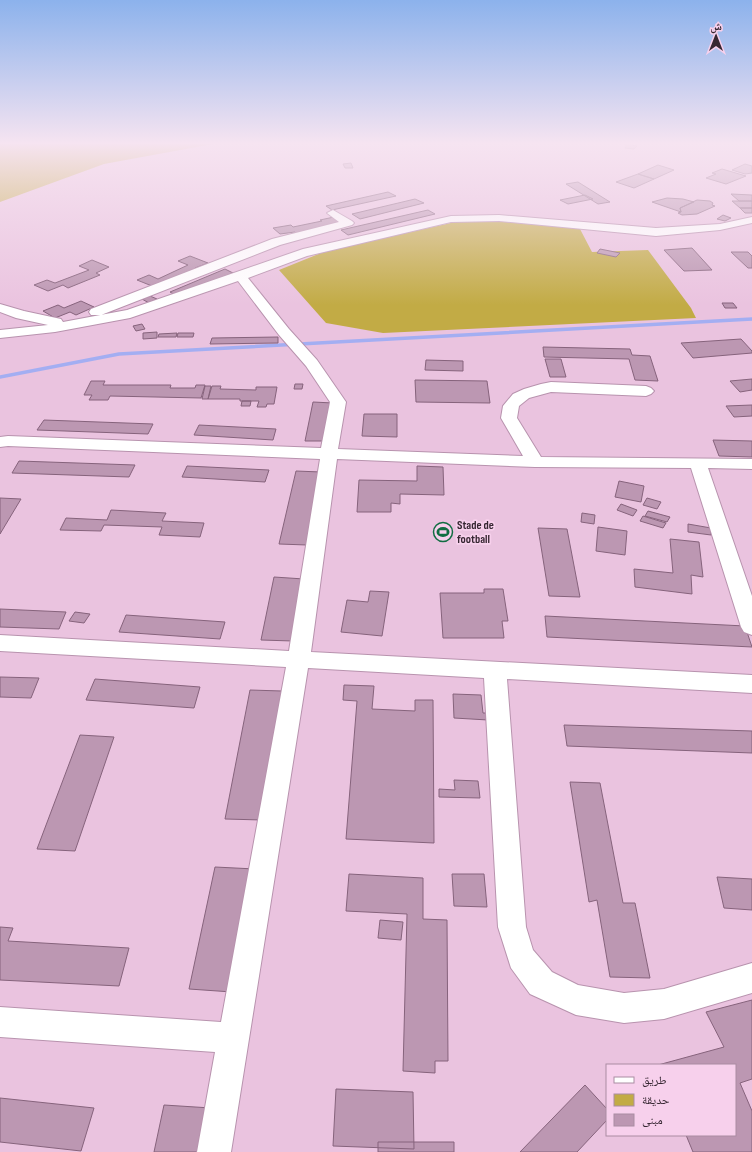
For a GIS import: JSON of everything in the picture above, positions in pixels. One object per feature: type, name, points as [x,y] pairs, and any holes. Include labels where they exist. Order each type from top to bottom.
[{"type":"street","points":[[61,326],[276,242],[348,223],[333,213]]},
{"type":"street","points":[[0,334],[61,326],[130,314],[303,253],[451,219],[498,218],[656,232],[720,227],[752,220]]},
{"type":"street","points":[[214,1152],[299,658],[329,453],[338,402],[312,363],[284,332],[240,276]]},
{"type":"street","points":[[0,308],[21,315],[55,322],[61,326]]},
{"type":"street","points":[[0,318],[21,315]]},
{"type":"street","points":[[535,462],[509,418],[512,405],[523,395],[536,389],[551,387],[646,391]]},
{"type":"street","points":[[0,442],[329,453],[535,462],[752,464]]},
{"type":"street","points":[[698,463],[752,627]]},
{"type":"street","points":[[0,643],[299,658],[752,684]]},
{"type":"street","points":[[495,669],[512,927],[521,958],[541,983],[576,1000],[624,1008],[664,1004],[752,978]]},
{"type":"street","points":[[0,1022],[234,1038]]},
{"type":"green space","points":[[0,198],[12,198],[0,202]]},
{"type":"green space","points":[[455,222],[506,222],[580,229],[592,252],[648,250],[691,308],[696,318],[383,333],[326,323],[279,270],[326,251]]},
{"type":"building","points":[[362,198],[388,198],[332,210],[326,206]]},
{"type":"building","points":[[571,198],[593,199],[568,204],[560,200]]},
{"type":"building","points":[[588,198],[603,198],[610,202],[598,204]]},
{"type":"building","points":[[667,198],[683,199],[694,202],[680,208],[681,212],[652,202]]},
{"type":"building","points":[[735,198],[752,198],[752,201],[739,201]]},
{"type":"building","points":[[415,199],[424,203],[360,219],[352,214]]},
{"type":"building","points":[[697,200],[710,201],[713,203],[712,205],[715,206],[697,214],[682,215],[678,213],[681,212],[680,208]]},
{"type":"building","points":[[732,201],[752,201],[752,208],[740,208]]},
{"type":"building","points":[[740,208],[752,208],[752,213],[745,213]]},
{"type":"building","points":[[428,210],[435,214],[348,235],[341,230]]},
{"type":"building","points":[[723,215],[731,218],[725,221],[717,219]]},
{"type":"building","points":[[334,217],[342,223],[297,234],[295,232],[280,234],[273,228],[291,225],[293,227]]},
{"type":"building","points":[[692,248],[712,270],[684,271],[664,250]]},
{"type":"building","points":[[600,249],[620,253],[616,257],[597,253]]},
{"type":"building","points":[[731,252],[748,252],[752,256],[752,268],[748,268]]},
{"type":"building","points":[[190,256],[208,263],[195,268],[200,270],[152,286],[137,280],[149,275],[158,279],[188,265],[178,261]]},
{"type":"building","points":[[92,260],[109,267],[96,273],[100,275],[68,288],[63,285],[48,291],[34,285],[47,280],[55,283],[89,270],[79,266]]},
{"type":"building","points":[[225,269],[233,273],[177,296],[170,292]]},
{"type":"building","points":[[150,296],[157,299],[149,303],[142,299]]},
{"type":"building","points":[[81,301],[94,307],[76,315],[70,312],[55,318],[43,311],[58,305],[64,308]]},
{"type":"building","points":[[722,303],[733,303],[737,308],[725,308]]},
{"type":"building","points":[[142,324],[145,329],[136,331],[133,326]]},
{"type":"building","points":[[157,332],[157,338],[143,339],[143,333]]},
{"type":"building","points":[[177,333],[176,337],[158,337],[159,334]]},
{"type":"building","points":[[178,333],[194,333],[193,337],[177,337]]},
{"type":"building","points":[[278,337],[278,343],[210,344],[212,338]]},
{"type":"building","points":[[741,339],[752,351],[752,353],[693,358],[681,343]]},
{"type":"building","points":[[543,347],[630,349],[632,355],[650,356],[658,381],[635,380],[629,359],[544,357]]},
{"type":"building","points":[[545,359],[561,359],[566,377],[550,377]]},
{"type":"building","points":[[426,360],[463,361],[463,371],[425,370]]},
{"type":"building","points":[[752,379],[752,390],[740,392],[730,381]]},
{"type":"building","points":[[415,380],[487,381],[490,403],[416,402]]},
{"type":"building","points":[[91,381],[105,381],[103,385],[171,385],[170,388],[195,388],[196,385],[205,385],[201,398],[110,396],[108,400],[89,400],[92,395],[84,395]]},
{"type":"building","points":[[295,384],[303,384],[302,389],[294,389]]},
{"type":"building","points":[[205,386],[211,386],[208,399],[202,399]]},
{"type":"building","points":[[212,386],[221,386],[220,389],[256,390],[256,387],[277,387],[274,404],[267,404],[266,407],[257,407],[259,401],[240,401],[240,399],[208,399]]},
{"type":"building","points":[[242,401],[251,401],[250,406],[241,406]]},
{"type":"building","points":[[313,402],[333,403],[327,441],[305,441]]},
{"type":"building","points":[[752,405],[752,416],[734,417],[726,406]]},
{"type":"building","points":[[364,414],[397,414],[397,437],[362,436]]},
{"type":"building","points":[[44,420],[153,424],[148,434],[37,430]]},
{"type":"building","points":[[199,425],[276,429],[273,440],[194,435]]},
{"type":"building","points":[[713,440],[752,441],[752,457],[719,456]]},
{"type":"building","points":[[19,461],[135,465],[129,477],[12,473]]},
{"type":"building","points":[[187,466],[269,470],[265,482],[182,477]]},
{"type":"building","points":[[417,466],[443,467],[444,495],[400,494],[400,504],[391,503],[391,512],[357,512],[359,480],[417,481]]},
{"type":"building","points":[[296,471],[321,472],[307,545],[279,544]]},
{"type":"building","points":[[619,481],[644,486],[641,502],[615,497]]},
{"type":"building","points":[[0,498],[21,499],[0,534]]},
{"type":"building","points":[[647,498],[661,502],[657,509],[643,505]]},
{"type":"building","points":[[621,504],[637,510],[633,516],[617,510]]},
{"type":"building","points":[[111,510],[166,513],[162,521],[204,523],[200,537],[159,535],[162,527],[104,525],[101,531],[60,530],[66,518],[107,520]]},
{"type":"building","points":[[648,511],[670,517],[667,522],[645,516]]},
{"type":"building","points":[[582,513],[595,515],[594,524],[581,522]]},
{"type":"building","points":[[643,516],[666,523],[663,528],[640,521]]},
{"type":"building","points":[[688,524],[711,528],[711,535],[688,532]]},
{"type":"building","points":[[598,527],[627,531],[625,555],[596,551]]},
{"type":"building","points":[[538,528],[567,529],[580,597],[549,596]]},
{"type":"building","points":[[670,539],[699,542],[703,577],[691,575],[692,594],[635,587],[634,569],[673,573]]},
{"type":"building","points":[[274,577],[304,579],[293,641],[261,640]]},
{"type":"building","points":[[484,589],[503,589],[508,621],[502,621],[504,638],[443,638],[440,593],[484,593]]},
{"type":"building","points":[[370,591],[389,592],[382,636],[341,632],[347,600],[368,602]]},
{"type":"building","points":[[0,609],[66,612],[59,629],[0,627]]},
{"type":"building","points":[[75,612],[90,614],[84,623],[69,621]]},
{"type":"building","points":[[126,615],[225,622],[220,639],[119,632]]},
{"type":"building","points":[[545,616],[745,626],[752,647],[547,637]]},
{"type":"building","points":[[0,677],[39,678],[31,698],[0,697]]},
{"type":"building","points":[[95,679],[200,687],[194,708],[86,700]]},
{"type":"building","points":[[344,685],[374,686],[372,709],[415,711],[415,700],[433,700],[434,843],[346,839],[357,701],[343,700]]},
{"type":"building","points":[[250,690],[282,691],[262,820],[225,819]]},
{"type":"building","points":[[453,694],[481,695],[483,713],[487,713],[488,720],[454,718]]},
{"type":"building","points":[[564,725],[752,731],[752,753],[567,746]]},
{"type":"building","points":[[80,735],[114,737],[75,851],[37,849]]},
{"type":"building","points":[[454,780],[478,781],[480,798],[439,797],[439,789],[455,790]]},
{"type":"building","points":[[570,782],[600,783],[623,903],[635,903],[650,978],[610,977],[597,900],[589,902]]},
{"type":"building","points":[[215,867],[255,869],[232,992],[189,989]]},
{"type":"building","points":[[349,874],[423,878],[423,919],[447,920],[448,1061],[435,1061],[435,1073],[403,1071],[407,914],[346,911]]},
{"type":"building","points":[[452,874],[484,874],[487,907],[454,906]]},
{"type":"building","points":[[717,877],[752,879],[752,910],[724,908]]},
{"type":"building","points":[[380,920],[403,922],[401,940],[378,938]]},
{"type":"building","points":[[0,927],[13,928],[8,941],[129,948],[119,986],[0,980]]},
{"type":"building","points":[[752,1000],[752,1079],[740,1083],[752,1111],[752,1152],[693,1152],[686,1136],[736,1136],[736,1064],[662,1064],[724,1047],[706,1012]]},
{"type":"building","points":[[585,1085],[606,1108],[606,1121],[577,1152],[520,1152]]},
{"type":"building","points":[[336,1089],[413,1092],[414,1149],[333,1146]]},
{"type":"building","points":[[0,1098],[94,1108],[81,1151],[0,1142]]},
{"type":"building","points":[[164,1105],[211,1108],[203,1152],[154,1152]]},
{"type":"building","points":[[378,1142],[454,1142],[454,1152],[378,1152]]},
{"type":"waterway","points":[[0,377],[119,354],[752,319]]},
{"type":"place","name":"Stade de football","points":[[443,532]]}]
